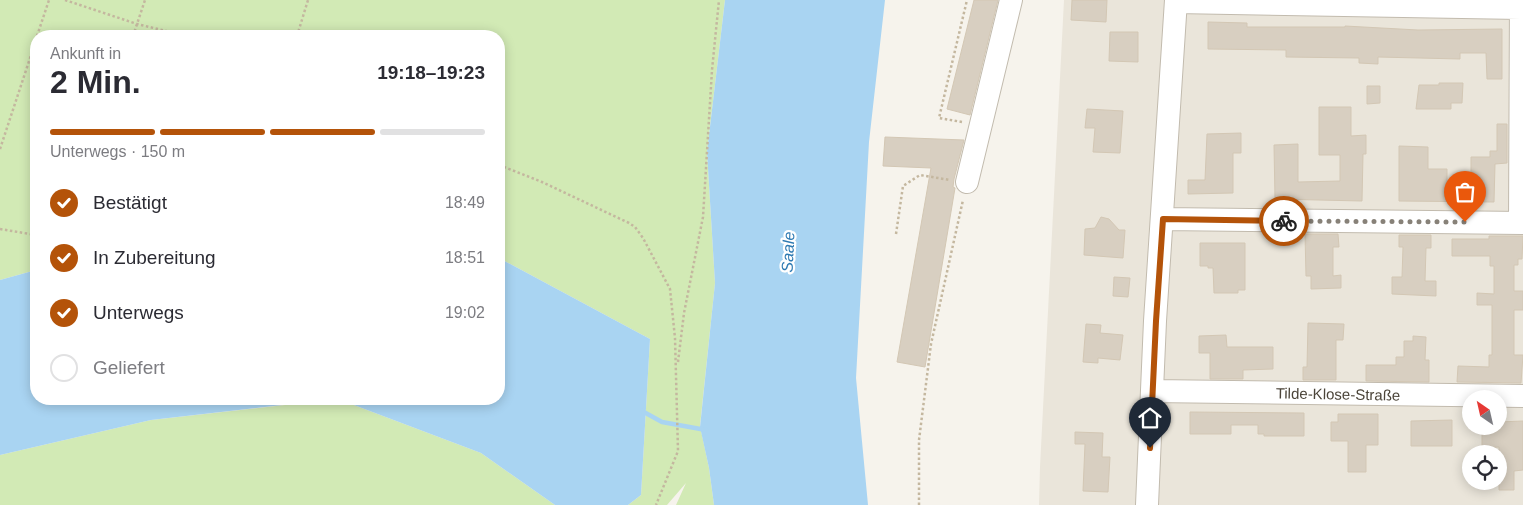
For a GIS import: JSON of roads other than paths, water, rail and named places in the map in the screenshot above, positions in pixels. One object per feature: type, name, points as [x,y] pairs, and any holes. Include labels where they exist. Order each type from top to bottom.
[{"type":"street","points":[[967,182],[1011,0]]},
{"type":"street","points":[[1147,505],[1156,321],[1176,1],[1521,4],[1521,223],[1163,219]]},
{"type":"street","name":"Tilde-Klose-Straße","points":[[1152,391],[1523,396]]},
{"type":"water","name":"Saale","points":[[725,0],[885,0],[869,142],[856,378],[868,505],[714,505],[709,468],[700,427],[715,283],[707,152]]},
{"type":"water","points":[[505,261],[650,339],[641,495],[628,505],[555,505],[481,453],[354,405],[505,405]]},
{"type":"water","points":[[30,272],[30,405],[282,405],[151,420],[0,455],[0,280]]},
{"type":"waterway","points":[[642,411],[662,422],[706,430]]}]
